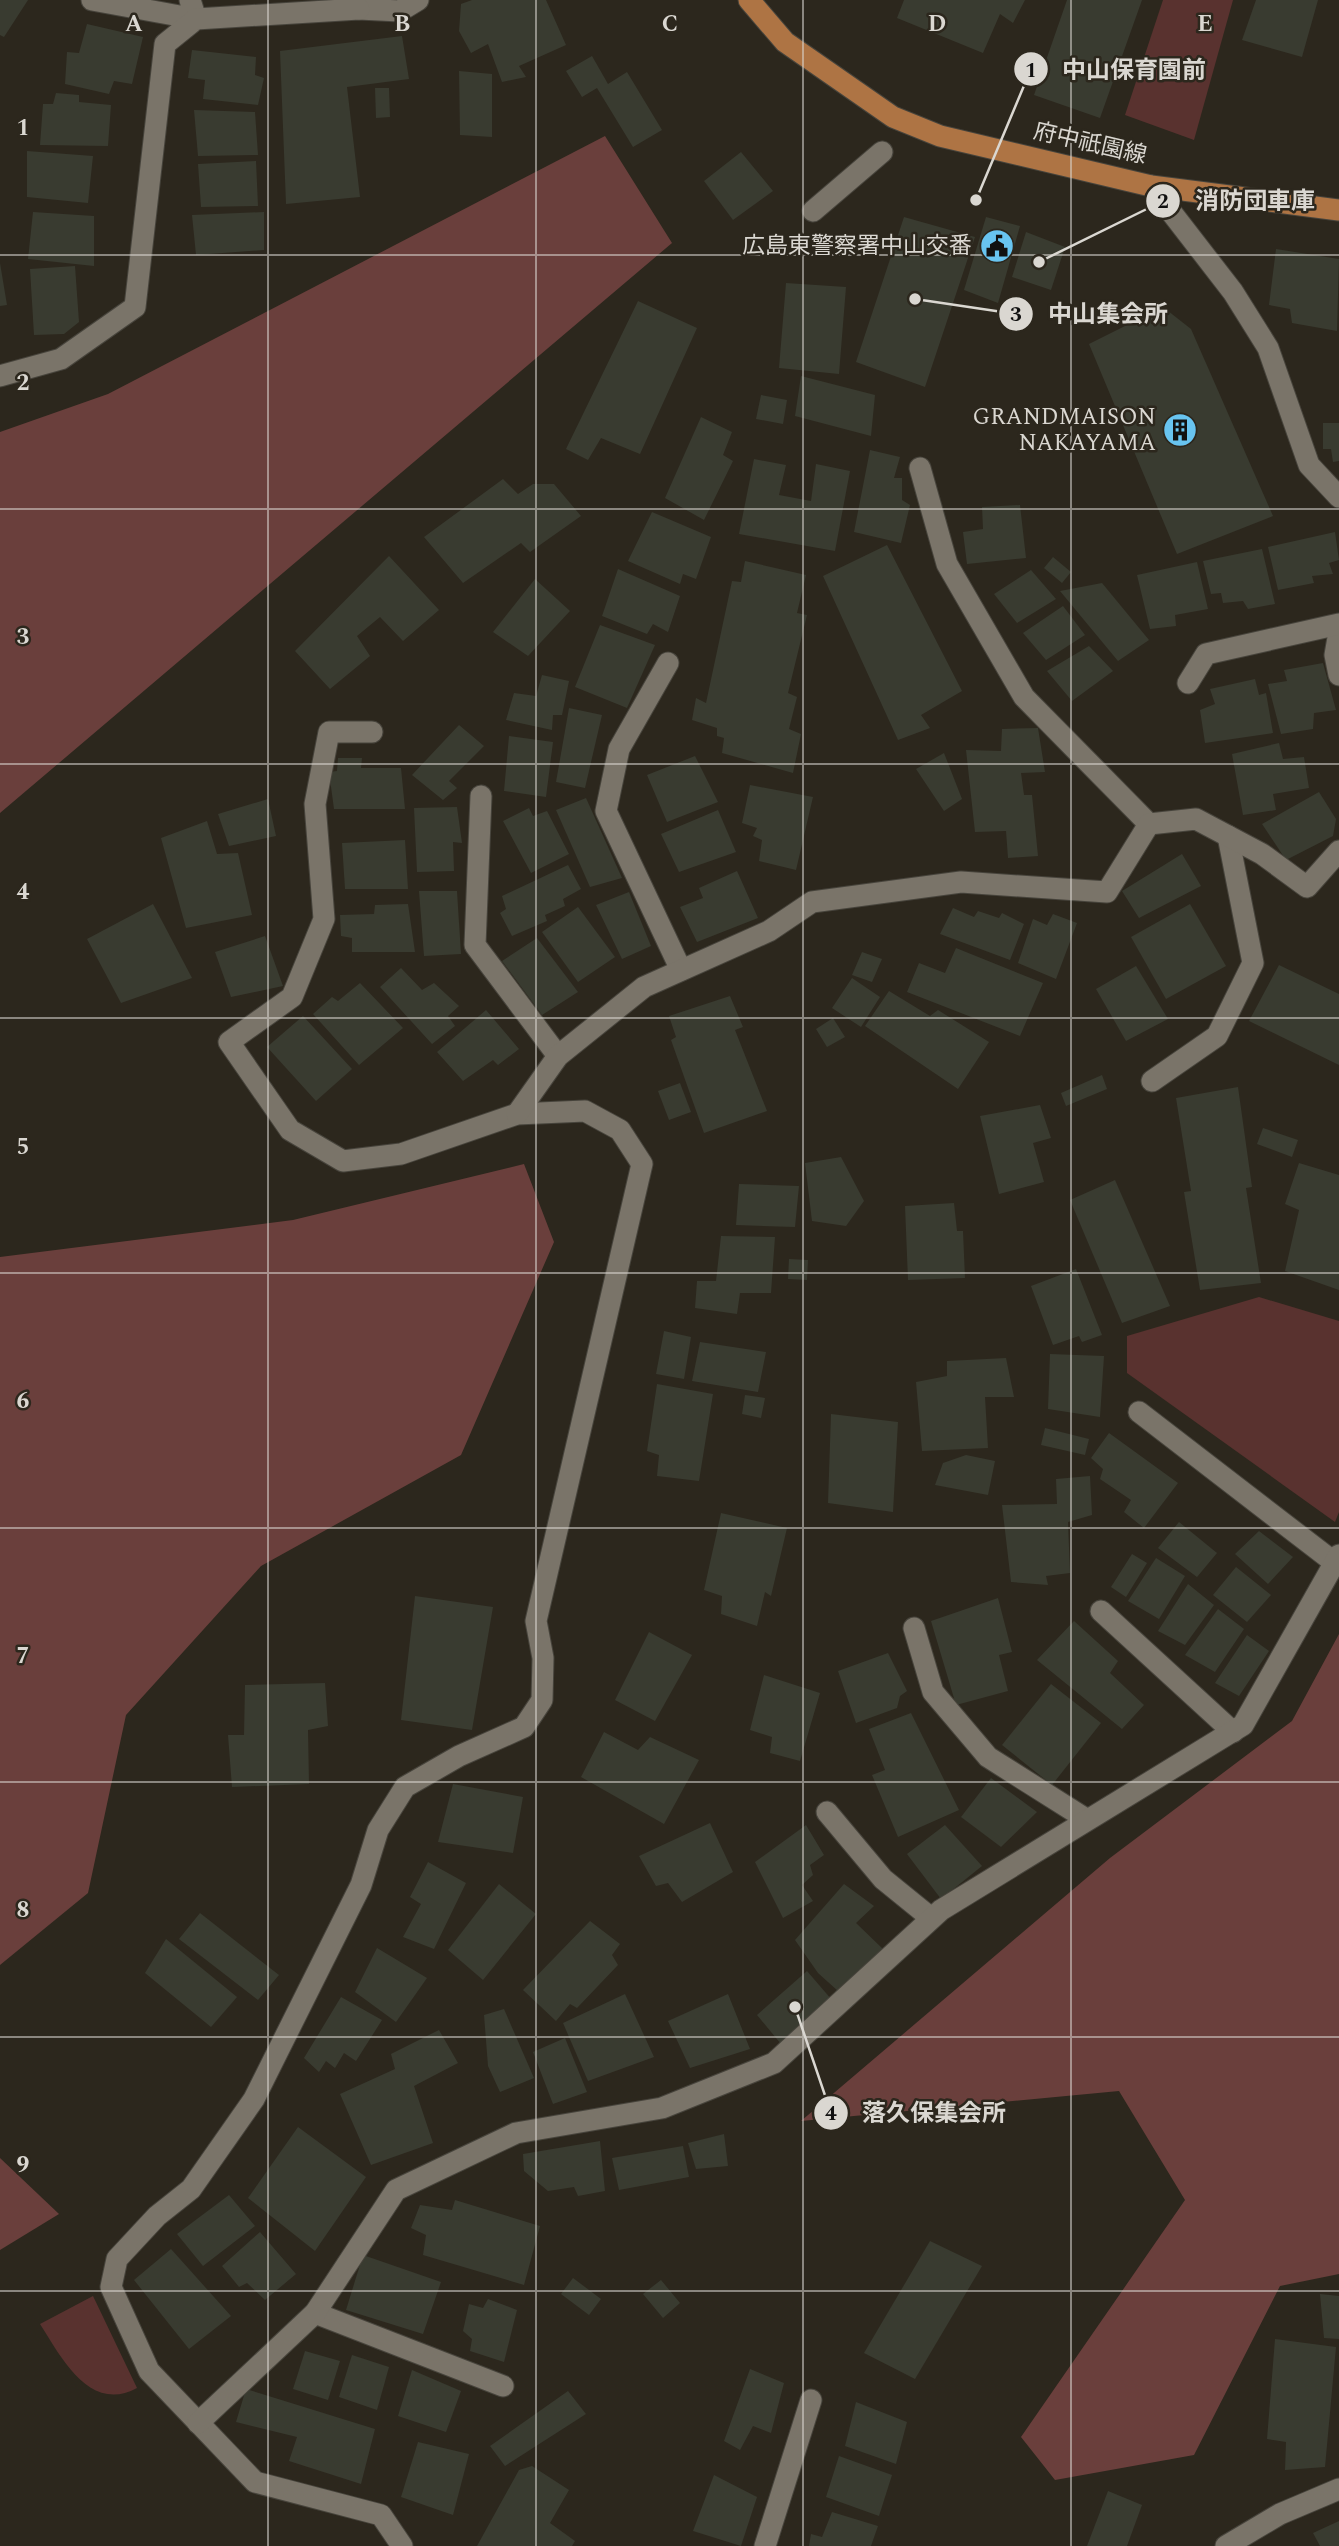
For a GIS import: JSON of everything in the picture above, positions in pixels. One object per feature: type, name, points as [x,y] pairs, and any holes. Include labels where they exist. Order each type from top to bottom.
[{"type":"main road","name":"府中祇園線","points":[[749,0],[785,42],[893,117],[940,136],[1152,186],[1339,210]]},
{"type":"street","points":[[92,0],[193,10],[355,5],[400,11],[418,0]]},
{"type":"street","points":[[0,376],[61,359],[135,307],[165,44],[193,10]]},
{"type":"street","points":[[813,211],[882,152]]},
{"type":"street","points":[[1152,186],[1233,292],[1268,348],[1310,465],[1339,496]]},
{"type":"street","points":[[920,468],[947,564],[1024,696],[1149,824]]},
{"type":"street","points":[[1188,683],[1206,654],[1339,624]]},
{"type":"street","points":[[1339,632],[1335,655],[1339,675]]},
{"type":"street","points":[[668,663],[620,749],[606,811],[681,970]]},
{"type":"street","points":[[372,732],[328,732],[315,804],[324,919],[292,997],[229,1042],[290,1130],[343,1161],[401,1154],[517,1114],[585,1111],[620,1130],[642,1164],[536,1621],[543,1658],[542,1700],[524,1727],[459,1756],[405,1787],[378,1830],[361,1885],[254,2099],[191,2189],[157,2216],[117,2259],[111,2287],[149,2371],[255,2482],[381,2515],[402,2546]]},
{"type":"street","points":[[481,796],[475,944],[558,1056]]},
{"type":"street","points":[[1149,824],[1195,819],[1262,854],[1307,887],[1339,852]]},
{"type":"street","points":[[517,1114],[558,1056],[644,987],[769,931],[812,902],[961,882],[1107,892],[1149,824]]},
{"type":"street","points":[[1152,1081],[1217,1036],[1253,963],[1228,836]]},
{"type":"street","points":[[198,2423],[314,2313],[396,2190],[516,2133],[662,2108],[774,2063],[931,1918],[1086,1819],[1243,1725],[1337,1559],[1139,1412]]},
{"type":"street","points":[[1101,1611],[1233,1732]]},
{"type":"street","points":[[914,1628],[933,1692],[988,1756],[1086,1819]]},
{"type":"street","points":[[827,1812],[883,1879],[931,1918]]},
{"type":"street","points":[[314,2313],[503,2386]]},
{"type":"street","points":[[765,2546],[811,2400]]},
{"type":"street","points":[[1226,2546],[1280,2514],[1339,2489]]},
{"type":"shaded area","points":[[1163,0],[1233,0],[1194,140],[1125,115]]},
{"type":"shaded area","points":[[605,136],[672,243],[0,813],[0,432],[108,394]]},
{"type":"shaded area","points":[[524,1164],[554,1242],[461,1455],[261,1566],[126,1715],[88,1893],[0,1965],[0,1257],[293,1220]]},
{"type":"shaded area","points":[[1259,1297],[1339,1321],[1339,1512],[1335,1522],[1127,1373],[1127,1336]]},
{"type":"shaded area","points":[[1339,1634],[1339,2274],[1280,2286],[1194,2455],[1055,2480],[1021,2437],[1185,2200],[1119,2091],[801,2121],[1110,1858],[1292,1721]]},
{"type":"shaded area","points":[[0,2158],[59,2214],[0,2250]]},
{"type":"shaded area","points":[[93,2296],[137,2388],[120,2394],[105,2394],[91,2388],[68,2366],[40,2324]]},
{"type":"building","points":[[0,0],[28,0],[4,37],[0,35]]},
{"type":"building","points":[[472,0],[546,0],[566,45],[519,66],[526,77],[502,82],[488,44],[471,53],[459,31],[461,4]]},
{"type":"building","points":[[904,0],[1025,0],[1013,23],[1000,14],[983,53],[897,18]]},
{"type":"building","points":[[1067,0],[1142,0],[1100,118],[1034,95]]},
{"type":"building","points":[[1256,0],[1318,0],[1302,57],[1242,40]]},
{"type":"building","points":[[87,24],[143,37],[132,84],[114,81],[109,94],[65,84],[67,52],[79,53]]},
{"type":"building","points":[[402,36],[409,79],[347,87],[360,197],[286,204],[280,51]]},
{"type":"building","points":[[192,50],[256,57],[255,75],[264,78],[258,105],[203,99],[205,80],[188,78]]},
{"type":"building","points":[[592,56],[608,84],[627,72],[662,130],[633,147],[597,88],[582,97],[566,71]]},
{"type":"building","points":[[459,71],[492,74],[492,137],[460,135]]},
{"type":"building","points":[[375,88],[389,88],[390,117],[376,118]]},
{"type":"building","points":[[56,93],[79,95],[79,102],[111,105],[108,146],[40,145],[43,104],[53,104]]},
{"type":"building","points":[[194,110],[255,112],[258,155],[198,156]]},
{"type":"building","points":[[27,151],[93,156],[88,203],[27,197]]},
{"type":"building","points":[[741,152],[773,191],[733,220],[704,181]]},
{"type":"building","points":[[256,161],[258,206],[201,207],[198,164]]},
{"type":"building","points":[[33,212],[94,216],[94,266],[28,259]]},
{"type":"building","points":[[264,212],[264,250],[196,255],[192,215]]},
{"type":"building","points":[[904,217],[975,237],[925,387],[856,362]]},
{"type":"building","points":[[986,217],[1020,226],[998,303],[964,290]]},
{"type":"building","points":[[1026,232],[1065,247],[1051,290],[1012,277]]},
{"type":"building","points":[[1276,249],[1339,259],[1337,331],[1292,323],[1290,309],[1269,305]]},
{"type":"building","points":[[0,263],[7,305],[0,306]]},
{"type":"building","points":[[75,266],[79,322],[64,334],[34,335],[30,269]]},
{"type":"building","points":[[786,283],[846,287],[839,374],[779,368]]},
{"type":"building","points":[[638,301],[697,328],[640,454],[601,438],[588,460],[566,449]]},
{"type":"building","name":"GRANDMAISON NAKAYAMA","points":[[1163,307],[1191,329],[1273,516],[1177,554],[1089,344]]},
{"type":"building","points":[[801,376],[875,395],[871,436],[795,416]]},
{"type":"building","points":[[761,395],[787,400],[783,424],[756,419]]},
{"type":"building","points":[[701,417],[732,432],[723,455],[733,461],[704,520],[665,498]]},
{"type":"building","points":[[1323,423],[1339,423],[1339,461],[1333,462],[1331,449],[1323,449]]},
{"type":"building","points":[[870,450],[900,457],[894,478],[902,478],[902,500],[910,505],[901,543],[854,532]]},
{"type":"building","points":[[754,459],[786,465],[779,495],[811,501],[816,464],[850,471],[835,551],[739,534]]},
{"type":"building","points":[[503,479],[518,494],[533,484],[554,484],[581,516],[530,552],[521,543],[463,583],[424,537]]},
{"type":"building","points":[[1020,505],[1026,558],[967,564],[963,532],[983,529],[982,507]]},
{"type":"building","points":[[652,512],[711,537],[696,579],[683,574],[680,584],[628,561]]},
{"type":"building","points":[[1335,532],[1339,560],[1329,563],[1333,574],[1312,576],[1314,583],[1278,590],[1268,547]]},
{"type":"building","points":[[887,545],[962,691],[921,715],[930,728],[898,740],[823,576]]},
{"type":"building","points":[[1262,549],[1275,604],[1248,609],[1243,601],[1223,603],[1221,593],[1211,594],[1203,561]]},
{"type":"building","points":[[389,556],[439,610],[403,641],[380,617],[357,636],[370,656],[330,689],[295,651]]},
{"type":"building","points":[[1053,557],[1071,572],[1062,583],[1044,568]]},
{"type":"building","points":[[745,561],[806,575],[797,613],[807,615],[788,693],[797,697],[789,729],[801,734],[793,773],[722,753],[724,738],[717,736],[717,728],[692,720],[696,698],[706,703],[732,581],[741,582]]},
{"type":"building","points":[[1197,562],[1208,609],[1175,615],[1176,626],[1150,629],[1137,575]]},
{"type":"building","points":[[618,569],[680,596],[668,632],[653,624],[647,634],[602,616]]},
{"type":"building","points":[[1031,570],[1056,599],[1017,623],[994,594]]},
{"type":"building","points":[[535,579],[570,611],[528,656],[493,632]]},
{"type":"building","points":[[1102,583],[1149,640],[1118,661],[1060,591]]},
{"type":"building","points":[[1063,606],[1085,635],[1046,660],[1023,633]]},
{"type":"building","points":[[600,625],[655,645],[627,708],[575,687]]},
{"type":"building","points":[[1089,646],[1113,671],[1072,701],[1047,671]]},
{"type":"building","points":[[1323,663],[1336,710],[1314,713],[1313,729],[1281,734],[1268,684],[1287,681],[1284,670]]},
{"type":"building","points":[[542,675],[569,681],[562,715],[553,715],[552,730],[506,720],[514,693],[536,696]]},
{"type":"building","points":[[1255,679],[1259,695],[1266,693],[1273,733],[1205,743],[1200,710],[1215,704],[1210,689]]},
{"type":"building","points":[[569,708],[602,715],[585,788],[556,782]]},
{"type":"building","points":[[459,725],[484,746],[449,781],[457,788],[443,800],[412,775]]},
{"type":"building","points":[[1038,728],[1045,772],[1021,773],[1024,795],[1032,795],[1038,856],[1008,858],[1006,831],[975,832],[966,750],[1001,751],[1002,729]]},
{"type":"building","points":[[509,736],[553,742],[546,797],[504,791]]},
{"type":"building","points":[[1279,743],[1283,759],[1304,757],[1309,788],[1273,794],[1276,810],[1243,815],[1232,754]]},
{"type":"building","points":[[944,753],[962,799],[944,811],[916,769]]},
{"type":"building","points":[[695,756],[718,802],[667,822],[647,775]]},
{"type":"building","points":[[338,758],[362,758],[361,768],[401,768],[405,809],[334,809],[329,772],[337,771]]},
{"type":"building","points":[[750,785],[813,797],[796,870],[759,861],[762,840],[753,836],[757,828],[742,823]]},
{"type":"building","points":[[1319,792],[1336,819],[1333,836],[1286,860],[1262,824]]},
{"type":"building","points":[[586,798],[622,878],[590,887],[556,810]]},
{"type":"building","points":[[268,799],[276,836],[229,846],[218,814]]},
{"type":"building","points":[[457,807],[462,843],[453,842],[454,871],[417,872],[414,808]]},
{"type":"building","points":[[529,808],[533,816],[547,811],[569,854],[531,873],[503,821]]},
{"type":"building","points":[[718,810],[736,852],[679,872],[661,834]]},
{"type":"building","points":[[207,821],[217,854],[238,853],[252,915],[186,928],[161,838]]},
{"type":"building","points":[[405,840],[408,889],[345,889],[342,843]]},
{"type":"building","points":[[1182,854],[1201,886],[1139,918],[1122,891]]},
{"type":"building","points":[[568,865],[581,889],[563,899],[565,906],[545,915],[547,921],[512,936],[500,913],[506,909],[502,896]]},
{"type":"building","points":[[737,871],[758,918],[697,942],[680,907],[703,898],[699,888]]},
{"type":"building","points":[[419,891],[457,891],[461,954],[424,956]]},
{"type":"building","points":[[629,892],[651,946],[622,959],[596,905]]},
{"type":"building","points":[[153,904],[192,978],[121,1003],[87,939]]},
{"type":"building","points":[[408,904],[415,952],[352,952],[352,938],[341,936],[340,915],[374,914],[375,905]]},
{"type":"building","points":[[1190,904],[1226,966],[1166,999],[1131,937]]},
{"type":"building","points":[[578,907],[615,957],[578,982],[542,932]]},
{"type":"building","points":[[953,908],[974,917],[978,911],[999,918],[1002,913],[1024,924],[1010,960],[940,934]]},
{"type":"building","points":[[1053,914],[1077,923],[1056,979],[1018,963],[1033,919],[1047,925]]},
{"type":"building","points":[[265,936],[283,986],[231,997],[215,952]]},
{"type":"building","points":[[537,938],[578,992],[542,1015],[502,961]]},
{"type":"building","points":[[956,948],[1043,983],[1020,1036],[907,992],[919,963],[945,973]]},
{"type":"building","points":[[862,952],[882,959],[872,982],[852,975]]},
{"type":"building","points":[[1279,965],[1339,994],[1339,1065],[1249,1021]]},
{"type":"building","points":[[1136,966],[1168,1019],[1126,1041],[1096,989]]},
{"type":"building","points":[[401,968],[422,990],[434,983],[459,1006],[448,1016],[455,1026],[432,1044],[380,987]]},
{"type":"building","points":[[852,978],[880,997],[861,1027],[832,1008]]},
{"type":"building","points":[[360,983],[403,1028],[359,1065],[313,1014],[332,997],[338,1001]]},
{"type":"building","points":[[889,991],[930,1016],[938,1010],[989,1042],[958,1089],[865,1026]]},
{"type":"building","points":[[730,996],[743,1027],[735,1030],[767,1111],[704,1133],[671,1040],[676,1037],[669,1016]]},
{"type":"building","points":[[486,1010],[519,1049],[498,1065],[493,1060],[463,1081],[437,1052]]},
{"type":"building","points":[[303,1016],[352,1069],[316,1101],[267,1047]]},
{"type":"building","points":[[833,1018],[845,1037],[827,1047],[816,1029]]},
{"type":"building","points":[[1102,1075],[1107,1089],[1066,1106],[1061,1093]]},
{"type":"building","points":[[680,1083],[691,1112],[669,1120],[658,1091]]},
{"type":"building","points":[[1238,1087],[1252,1187],[1246,1188],[1261,1283],[1200,1290],[1184,1192],[1191,1191],[1176,1098]]},
{"type":"building","points":[[1040,1105],[1051,1138],[1033,1143],[1044,1182],[999,1194],[980,1116]]},
{"type":"building","points":[[1263,1128],[1298,1140],[1292,1157],[1257,1144]]},
{"type":"building","points":[[841,1157],[864,1201],[846,1226],[812,1221],[805,1163]]},
{"type":"building","points":[[1299,1163],[1339,1175],[1339,1290],[1285,1271],[1299,1210],[1285,1204]]},
{"type":"building","points":[[1115,1180],[1170,1306],[1122,1323],[1070,1200]]},
{"type":"building","points":[[739,1184],[799,1186],[795,1227],[736,1225]]},
{"type":"building","points":[[954,1203],[957,1231],[963,1231],[965,1278],[908,1280],[905,1206]]},
{"type":"building","points":[[721,1236],[775,1237],[771,1293],[740,1293],[737,1314],[695,1308],[697,1281],[716,1281]]},
{"type":"building","points":[[789,1259],[808,1260],[807,1280],[788,1279]]},
{"type":"building","points":[[1076,1269],[1102,1335],[1082,1342],[1079,1336],[1053,1345],[1031,1286]]},
{"type":"building","points":[[664,1331],[691,1337],[684,1379],[656,1374]]},
{"type":"building","points":[[700,1342],[766,1352],[758,1392],[692,1381]]},
{"type":"building","points":[[1050,1354],[1104,1356],[1100,1417],[1048,1409]]},
{"type":"building","points":[[1006,1358],[1014,1397],[985,1397],[988,1448],[922,1451],[916,1382],[947,1376],[947,1361]]},
{"type":"building","points":[[657,1384],[713,1394],[699,1481],[657,1476],[659,1455],[647,1451]]},
{"type":"building","points":[[745,1395],[765,1398],[761,1418],[742,1414]]},
{"type":"building","points":[[831,1414],[898,1422],[893,1512],[828,1503]]},
{"type":"building","points":[[1045,1428],[1089,1439],[1085,1455],[1041,1445]]},
{"type":"building","points":[[1109,1433],[1178,1483],[1144,1528],[1124,1512],[1131,1500],[1100,1479],[1103,1469],[1091,1458]]},
{"type":"building","points":[[966,1455],[995,1461],[988,1495],[935,1485],[943,1463]]},
{"type":"building","points":[[1090,1476],[1092,1515],[1068,1522],[1070,1573],[1046,1576],[1048,1585],[1011,1582],[1002,1505],[1057,1504],[1056,1479]]},
{"type":"building","points":[[721,1513],[787,1528],[771,1596],[765,1592],[757,1626],[721,1614],[722,1596],[704,1590]]},
{"type":"building","points":[[1179,1522],[1217,1553],[1197,1577],[1158,1548]]},
{"type":"building","points":[[1259,1531],[1293,1557],[1268,1584],[1235,1554]]},
{"type":"building","points":[[1132,1554],[1147,1563],[1126,1597],[1111,1587]]},
{"type":"building","points":[[1156,1558],[1185,1576],[1159,1619],[1128,1601]]},
{"type":"building","points":[[1236,1567],[1271,1595],[1247,1622],[1213,1595]]},
{"type":"building","points":[[1188,1584],[1214,1605],[1185,1645],[1158,1631]]},
{"type":"building","points":[[415,1596],[493,1607],[472,1730],[401,1720]]},
{"type":"building","points":[[998,1598],[1012,1652],[999,1655],[1008,1691],[956,1705],[931,1621]]},
{"type":"building","points":[[1218,1609],[1244,1629],[1215,1672],[1185,1655]]},
{"type":"building","points":[[1074,1621],[1118,1661],[1110,1673],[1144,1705],[1122,1729],[1037,1660]]},
{"type":"building","points":[[649,1632],[692,1655],[655,1721],[615,1700]]},
{"type":"building","points":[[1247,1635],[1269,1651],[1239,1696],[1215,1683]]},
{"type":"building","points":[[888,1653],[907,1691],[900,1696],[897,1708],[856,1723],[838,1671]]},
{"type":"building","points":[[764,1675],[820,1693],[800,1761],[770,1753],[772,1737],[750,1730]]},
{"type":"building","points":[[325,1683],[328,1726],[308,1730],[309,1784],[232,1787],[228,1735],[244,1735],[245,1685]]},
{"type":"building","points":[[1051,1684],[1101,1723],[1052,1785],[1002,1745]]},
{"type":"building","points":[[911,1713],[959,1810],[898,1837],[872,1775],[885,1770],[869,1729]]},
{"type":"building","points":[[604,1732],[638,1750],[650,1737],[699,1760],[664,1824],[581,1777]]},
{"type":"building","points":[[991,1778],[1037,1812],[1001,1847],[961,1817]]},
{"type":"building","points":[[453,1784],[523,1797],[513,1853],[438,1842]]},
{"type":"building","points":[[710,1823],[733,1872],[682,1902],[668,1883],[656,1886],[639,1856]]},
{"type":"building","points":[[806,1825],[824,1855],[810,1865],[813,1875],[802,1885],[813,1901],[783,1918],[755,1862]]},
{"type":"building","points":[[945,1825],[982,1866],[941,1899],[907,1854]]},
{"type":"building","points":[[428,1862],[466,1883],[434,1949],[403,1937],[421,1904],[410,1897]]},
{"type":"building","points":[[499,1884],[536,1914],[483,1980],[448,1950]]},
{"type":"building","points":[[844,1884],[874,1906],[856,1923],[884,1950],[838,1991],[818,1973],[795,1940]]},
{"type":"building","points":[[200,1913],[279,1975],[258,2000],[179,1939]]},
{"type":"building","points":[[590,1921],[620,1944],[612,1955],[618,1965],[577,2008],[570,2004],[556,2021],[523,1990]]},
{"type":"building","points":[[166,1939],[237,1997],[211,2027],[145,1973]]},
{"type":"building","points":[[377,1948],[427,1978],[396,2022],[355,1992]]},
{"type":"building","points":[[807,1971],[832,2000],[781,2044],[757,2015]]},
{"type":"building","points":[[625,1994],[654,2057],[588,2081],[563,2023]]},
{"type":"building","points":[[728,1994],[750,2049],[690,2068],[668,2021]]},
{"type":"building","points":[[341,1997],[382,2020],[356,2061],[344,2053],[335,2068],[326,2061],[319,2072],[304,2058]]},
{"type":"building","points":[[504,2009],[534,2078],[500,2092],[488,2066],[484,2015]]},
{"type":"building","points":[[439,2030],[458,2063],[414,2086],[433,2143],[371,2165],[340,2094],[395,2069],[391,2054]]},
{"type":"building","points":[[565,2038],[587,2092],[553,2104],[533,2052]]},
{"type":"building","points":[[298,2127],[366,2177],[315,2251],[248,2198]]},
{"type":"building","points":[[724,2134],[728,2166],[696,2169],[688,2143]]},
{"type":"building","points":[[600,2141],[605,2191],[578,2196],[574,2187],[548,2191],[524,2171],[523,2154]]},
{"type":"building","points":[[683,2146],[689,2177],[619,2190],[612,2158]]},
{"type":"building","points":[[229,2195],[255,2226],[203,2266],[177,2234]]},
{"type":"building","points":[[455,2200],[540,2226],[524,2285],[423,2255],[426,2235],[411,2228],[420,2205],[452,2210]]},
{"type":"building","points":[[260,2232],[296,2274],[265,2300],[247,2283],[239,2287],[222,2266]]},
{"type":"building","points":[[930,2241],[982,2266],[915,2379],[864,2353]]},
{"type":"building","points":[[171,2249],[231,2316],[189,2349],[134,2280]]},
{"type":"building","points":[[363,2255],[441,2282],[423,2334],[346,2310]]},
{"type":"building","points":[[573,2278],[601,2299],[589,2315],[561,2294]]},
{"type":"building","points":[[661,2280],[680,2303],[663,2318],[643,2294]]},
{"type":"building","points":[[1320,2294],[1339,2296],[1339,2339],[1324,2338]]},
{"type":"building","points":[[488,2299],[517,2310],[504,2362],[470,2351],[472,2339],[463,2331],[469,2304],[483,2308]]},
{"type":"building","points":[[1275,2339],[1336,2347],[1325,2467],[1285,2470],[1286,2442],[1267,2439]]},
{"type":"building","points":[[305,2351],[340,2361],[328,2400],[293,2389]]},
{"type":"building","points":[[352,2355],[389,2367],[377,2410],[339,2397]]},
{"type":"building","points":[[750,2369],[784,2383],[771,2433],[753,2426],[740,2450],[724,2441]]},
{"type":"building","points":[[412,2370],[461,2391],[446,2432],[398,2416]]},
{"type":"building","points":[[246,2389],[375,2429],[361,2484],[289,2461],[297,2437],[236,2422]]},
{"type":"building","points":[[568,2391],[586,2414],[505,2466],[490,2446]]},
{"type":"building","points":[[856,2402],[907,2422],[896,2464],[845,2446]]},
{"type":"building","points":[[418,2442],[469,2454],[453,2515],[401,2497]]},
{"type":"building","points":[[839,2456],[892,2475],[879,2516],[826,2497]]},
{"type":"building","points":[[532,2466],[569,2490],[550,2523],[575,2541],[572,2546],[477,2546],[519,2470]]},
{"type":"building","points":[[714,2475],[757,2497],[741,2546],[693,2531]]},
{"type":"building","points":[[1108,2491],[1142,2505],[1127,2546],[1087,2546]]},
{"type":"building","points":[[832,2512],[878,2526],[871,2546],[809,2546],[811,2534],[822,2537]]},
{"type":"building","points":[[1339,2521],[1339,2546],[1320,2546],[1313,2533]]},
{"type":"place","name":"中山保育園前","points":[[976,200]]},
{"type":"place","name":"広島東警察署中山交番","points":[[997,246]]},
{"type":"place","name":"消防団車庫","points":[[1039,262]]},
{"type":"place","name":"中山集会所","points":[[915,299]]},
{"type":"place","name":"GRANDMAISON NAKAYAMA","points":[[1180,430]]},
{"type":"place","name":"落久保集会所","points":[[795,2007]]}]
